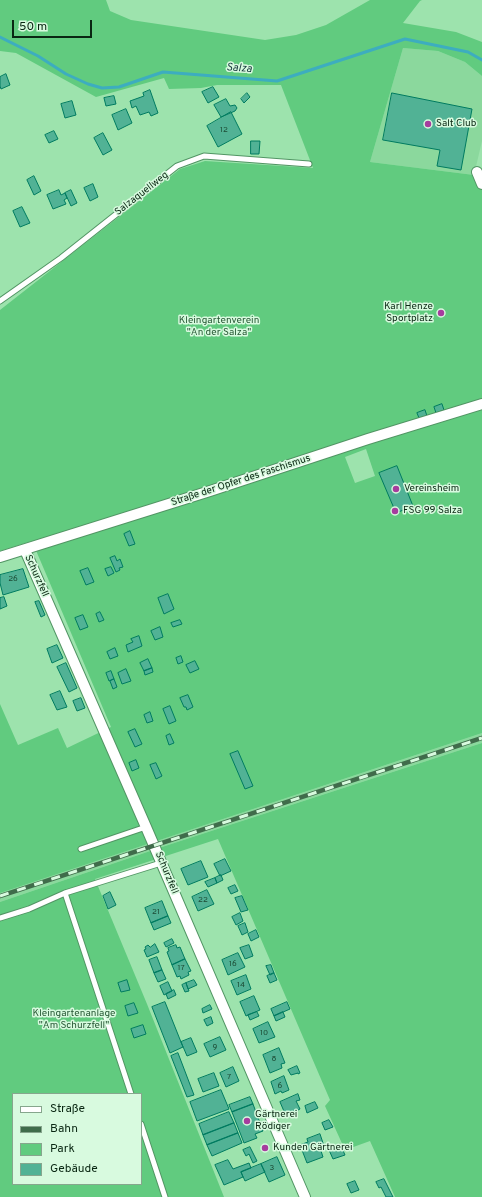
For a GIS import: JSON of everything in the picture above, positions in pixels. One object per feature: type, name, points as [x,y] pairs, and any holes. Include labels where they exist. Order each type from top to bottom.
[{"type":"street","points":[[477,172],[482,184]]},
{"type":"street","name":"Straße der Opfer des Faschismus","points":[[0,557],[482,404]]},
{"type":"street","name":"Schurzfell","points":[[25,550],[146,826],[305,1197]]},
{"type":"lane","name":"Salzaquellweg","points":[[0,301],[61,258],[177,166],[204,156],[309,164]]},
{"type":"lane","points":[[81,849],[146,826]]},
{"type":"lane","points":[[0,918],[29,909],[65,893],[162,863]]},
{"type":"lane","points":[[65,893],[131,1093]]},
{"type":"lane","points":[[142,1127],[165,1197]]},
{"type":"shaded area","points":[[403,48],[438,51],[465,62],[482,76],[482,141],[474,175],[370,162]]},
{"type":"shaded area","points":[[482,733],[482,743],[162,847],[0,902],[0,893]]},
{"type":"green space","name":"Kleingartenverein \"An der Salza\"","points":[[0,0],[106,0],[110,11],[131,20],[265,40],[296,35],[326,25],[370,0],[422,0],[403,23],[456,32],[482,42],[482,76],[465,62],[438,51],[403,48],[370,162],[474,175],[474,181],[482,174],[482,733],[0,893],[0,704],[18,745],[58,728],[67,748],[111,727],[32,541],[0,551],[0,310],[180,169],[205,161],[313,168],[281,85],[217,85],[201,88],[169,89],[164,78],[96,97],[16,53],[0,51]],"holes":[[[366,449],[375,476],[355,483],[345,457]]]},
{"type":"green space","name":"Kleingartenanlage \"Am Schurzfell\"","points":[[482,743],[482,1197],[395,1197],[370,1141],[345,1150],[325,1106],[330,1100],[218,839],[95,879],[224,1197],[0,1197],[0,902],[162,847]]},
{"type":"building","points":[[6,74],[10,85],[1,89],[0,77]]},
{"type":"building","points":[[213,87],[219,97],[208,103],[202,92]]},
{"type":"building","points":[[150,90],[158,113],[151,116],[149,112],[140,115],[136,106],[132,108],[130,101],[144,96],[143,93]]},
{"type":"building","points":[[247,93],[250,97],[244,103],[241,99]]},
{"type":"building","name":"Salt Club","points":[[392,93],[472,109],[461,170],[437,166],[440,150],[383,140]]},
{"type":"building","points":[[114,96],[116,104],[106,106],[104,98]]},
{"type":"building","points":[[226,99],[230,106],[235,105],[237,108],[235,111],[221,117],[214,105]]},
{"type":"building","points":[[72,101],[76,115],[65,118],[61,104]]},
{"type":"building","points":[[126,109],[132,123],[118,130],[112,115]]},
{"type":"building","points":[[231,112],[242,134],[218,147],[207,126]]},
{"type":"building","points":[[54,131],[58,139],[49,143],[45,135]]},
{"type":"building","points":[[103,133],[112,150],[103,155],[94,138]]},
{"type":"building","points":[[251,141],[260,141],[259,154],[251,154]]},
{"type":"building","points":[[34,176],[41,191],[34,195],[27,180]]},
{"type":"building","points":[[93,184],[98,197],[90,201],[84,188]]},
{"type":"building","points":[[59,190],[61,195],[65,193],[67,198],[64,200],[66,204],[53,209],[47,195]]},
{"type":"building","points":[[71,190],[77,203],[71,206],[65,193]]},
{"type":"building","points":[[22,207],[30,223],[20,227],[13,211]]},
{"type":"building","points":[[442,404],[444,410],[436,413],[434,407]]},
{"type":"building","points":[[425,410],[427,416],[419,418],[417,413]]},
{"type":"building","name":"Vereinsheim","points":[[397,466],[413,506],[396,513],[379,473]]},
{"type":"building","points":[[130,531],[135,544],[129,546],[124,534]]},
{"type":"building","points":[[115,556],[117,561],[120,559],[123,567],[119,568],[120,570],[116,572],[110,558]]},
{"type":"building","points":[[111,567],[114,573],[108,576],[105,569]]},
{"type":"building","points":[[88,568],[94,582],[86,585],[80,571]]},
{"type":"building","points":[[23,569],[29,587],[3,595],[0,575]]},
{"type":"building","points":[[168,594],[174,609],[164,614],[158,598]]},
{"type":"building","points":[[4,597],[7,606],[0,609],[0,598]]},
{"type":"building","points":[[39,601],[45,615],[41,617],[35,602]]},
{"type":"building","points":[[100,612],[104,620],[99,622],[96,614]]},
{"type":"building","points":[[83,615],[88,627],[80,630],[75,618]]},
{"type":"building","points":[[180,620],[182,624],[173,627],[171,623]]},
{"type":"building","points":[[160,627],[163,637],[155,640],[151,631]]},
{"type":"building","points":[[139,636],[142,646],[128,652],[126,645],[133,642],[131,639]]},
{"type":"building","points":[[57,645],[63,658],[52,663],[47,649]]},
{"type":"building","points":[[115,648],[118,656],[110,659],[107,652]]},
{"type":"building","points":[[181,656],[183,662],[178,664],[176,658]]},
{"type":"building","points":[[148,659],[152,668],[144,671],[140,663]]},
{"type":"building","points":[[195,661],[199,669],[190,673],[186,665]]},
{"type":"building","points":[[66,663],[77,688],[69,692],[57,667]]},
{"type":"building","points":[[152,668],[153,672],[145,675],[144,671]]},
{"type":"building","points":[[126,669],[131,681],[122,684],[118,673]]},
{"type":"building","points":[[111,671],[114,679],[109,681],[106,673]]},
{"type":"building","points":[[114,679],[117,687],[113,689],[110,681]]},
{"type":"building","points":[[60,691],[67,707],[57,710],[50,695]]},
{"type":"building","points":[[188,695],[193,707],[187,710],[180,698]]},
{"type":"building","points":[[81,698],[85,708],[77,711],[73,701]]},
{"type":"building","points":[[170,706],[176,721],[169,724],[163,709]]},
{"type":"building","points":[[150,712],[153,721],[147,723],[144,715]]},
{"type":"building","points":[[135,729],[142,744],[135,747],[128,732]]},
{"type":"building","points":[[170,734],[174,743],[169,745],[166,736]]},
{"type":"building","points":[[238,751],[253,786],[245,789],[230,754]]},
{"type":"building","points":[[136,760],[139,768],[132,771],[129,763]]},
{"type":"building","points":[[156,763],[162,776],[156,779],[150,765]]},
{"type":"building","points":[[225,859],[231,871],[220,876],[214,864]]},
{"type":"building","points":[[201,861],[208,877],[188,885],[181,869]]},
{"type":"building","points":[[221,875],[223,880],[217,883],[215,878]]},
{"type":"building","points":[[215,878],[217,883],[208,887],[205,882]]},
{"type":"building","points":[[235,885],[238,891],[231,894],[228,888]]},
{"type":"building","points":[[207,890],[214,904],[198,911],[192,897]]},
{"type":"building","points":[[110,892],[116,905],[108,909],[103,896]]},
{"type":"building","points":[[242,896],[248,910],[241,912],[235,898]]},
{"type":"building","points":[[162,901],[168,916],[151,923],[145,908]]},
{"type":"building","points":[[240,913],[243,921],[236,925],[232,917]]},
{"type":"building","points":[[168,916],[171,923],[154,930],[151,923]]},
{"type":"building","points":[[245,923],[248,932],[242,935],[238,926]]},
{"type":"building","points":[[256,930],[259,937],[251,941],[248,934]]},
{"type":"building","points":[[172,939],[174,943],[166,947],[164,943]]},
{"type":"building","points":[[155,944],[159,952],[147,957],[144,950],[146,949],[145,947],[148,945],[150,947]]},
{"type":"building","points":[[176,945],[177,948],[180,947],[185,959],[172,965],[167,952],[169,951],[168,948]]},
{"type":"building","points":[[249,945],[253,956],[245,959],[240,948]]},
{"type":"building","points":[[238,953],[245,967],[228,975],[222,960]]},
{"type":"building","points":[[157,957],[162,970],[154,973],[149,960]]},
{"type":"building","points":[[185,959],[191,971],[188,972],[189,975],[181,979],[180,976],[177,977],[172,965]]},
{"type":"building","points":[[271,965],[274,973],[270,975],[266,966]]},
{"type":"building","points":[[162,970],[166,979],[158,982],[154,973]]},
{"type":"building","points":[[274,973],[277,980],[270,983],[267,976]]},
{"type":"building","points":[[246,975],[251,989],[237,995],[231,981]]},
{"type":"building","points":[[127,980],[130,990],[121,992],[118,983]]},
{"type":"building","points":[[194,980],[197,985],[188,989],[186,983]]},
{"type":"building","points":[[168,982],[172,991],[164,995],[160,986]]},
{"type":"building","points":[[186,983],[189,991],[185,992],[182,985]]},
{"type":"building","points":[[174,990],[176,995],[168,999],[166,994]]},
{"type":"building","points":[[254,996],[260,1010],[246,1016],[240,1002]]},
{"type":"building","points":[[165,1002],[183,1047],[170,1053],[152,1007]]},
{"type":"building","points":[[287,1002],[290,1009],[274,1016],[271,1009]]},
{"type":"building","points":[[134,1003],[138,1013],[128,1016],[125,1006]]},
{"type":"building","points":[[210,1005],[212,1009],[203,1013],[202,1009]]},
{"type":"building","points":[[257,1012],[259,1016],[250,1020],[248,1015]]},
{"type":"building","points":[[283,1012],[285,1017],[276,1021],[274,1016]]},
{"type":"building","points":[[211,1017],[213,1023],[207,1026],[204,1020]]},
{"type":"building","points":[[268,1022],[275,1037],[259,1043],[253,1029]]},
{"type":"building","points":[[143,1025],[146,1034],[134,1038],[131,1029]]},
{"type":"building","points":[[220,1037],[226,1050],[210,1057],[204,1044]]},
{"type":"building","points":[[191,1038],[197,1052],[187,1056],[181,1042]]},
{"type":"building","points":[[279,1048],[285,1063],[281,1064],[282,1068],[270,1073],[263,1055]]},
{"type":"building","points":[[178,1053],[194,1095],[187,1097],[171,1056]]},
{"type":"building","points":[[297,1066],[300,1073],[291,1075],[288,1070]]},
{"type":"building","points":[[233,1067],[239,1081],[226,1087],[220,1073]]},
{"type":"building","points":[[214,1073],[219,1086],[203,1092],[198,1079]]},
{"type":"building","points":[[284,1076],[289,1090],[282,1093],[281,1091],[275,1094],[271,1082]]},
{"type":"building","points":[[221,1090],[229,1109],[197,1121],[190,1102]]},
{"type":"building","points":[[298,1094],[300,1100],[296,1101],[300,1109],[296,1111],[296,1113],[291,1115],[291,1113],[286,1116],[280,1102]]},
{"type":"building","points":[[250,1097],[253,1104],[232,1112],[229,1105]]},
{"type":"building","points":[[315,1102],[318,1108],[307,1113],[305,1106]]},
{"type":"building","name":"Gärtnerei Rödiger","points":[[253,1104],[263,1131],[255,1134],[257,1138],[244,1143],[232,1112]]},
{"type":"building","points":[[229,1112],[234,1123],[203,1135],[199,1124]]},
{"type":"building","points":[[329,1120],[333,1127],[325,1130],[322,1123]]},
{"type":"building","points":[[234,1123],[238,1133],[207,1145],[203,1135]]},
{"type":"building","points":[[238,1133],[242,1143],[212,1156],[207,1145]]},
{"type":"building","points":[[320,1134],[324,1146],[320,1148],[323,1157],[307,1163],[300,1145],[308,1142],[307,1139]]},
{"type":"building","points":[[341,1146],[345,1155],[333,1159],[329,1150]]},
{"type":"building","points":[[250,1147],[257,1161],[253,1163],[249,1154],[246,1156],[243,1150]]},
{"type":"building","points":[[277,1157],[285,1175],[269,1182],[261,1164]]},
{"type":"building","points":[[228,1160],[233,1169],[249,1163],[251,1168],[241,1172],[243,1177],[224,1185],[215,1165]]},
{"type":"building","points":[[261,1164],[265,1172],[245,1181],[241,1172]]},
{"type":"building","points":[[384,1179],[393,1197],[386,1197],[381,1187],[379,1188],[376,1182]]},
{"type":"building","points":[[355,1181],[359,1190],[351,1193],[347,1184]]},
{"type":"waterway","name":"Salza","points":[[0,37],[38,56],[66,74],[88,84],[102,88],[119,87],[163,72],[277,81],[405,39],[468,52],[482,60]]},
{"type":"railway","points":[[0,896],[482,738]]},
{"type":"place","name":"Salt Club","points":[[428,124]]},
{"type":"place","name":"Karl Henze Sportplatz","points":[[441,313]]},
{"type":"place","name":"Vereinsheim","points":[[396,489]]},
{"type":"place","name":"FSG 99 Salza","points":[[395,511]]},
{"type":"place","name":"Gärtnerei Rödiger","points":[[247,1121]]},
{"type":"place","name":"Kunden Gärtnerei","points":[[265,1148]]}]
